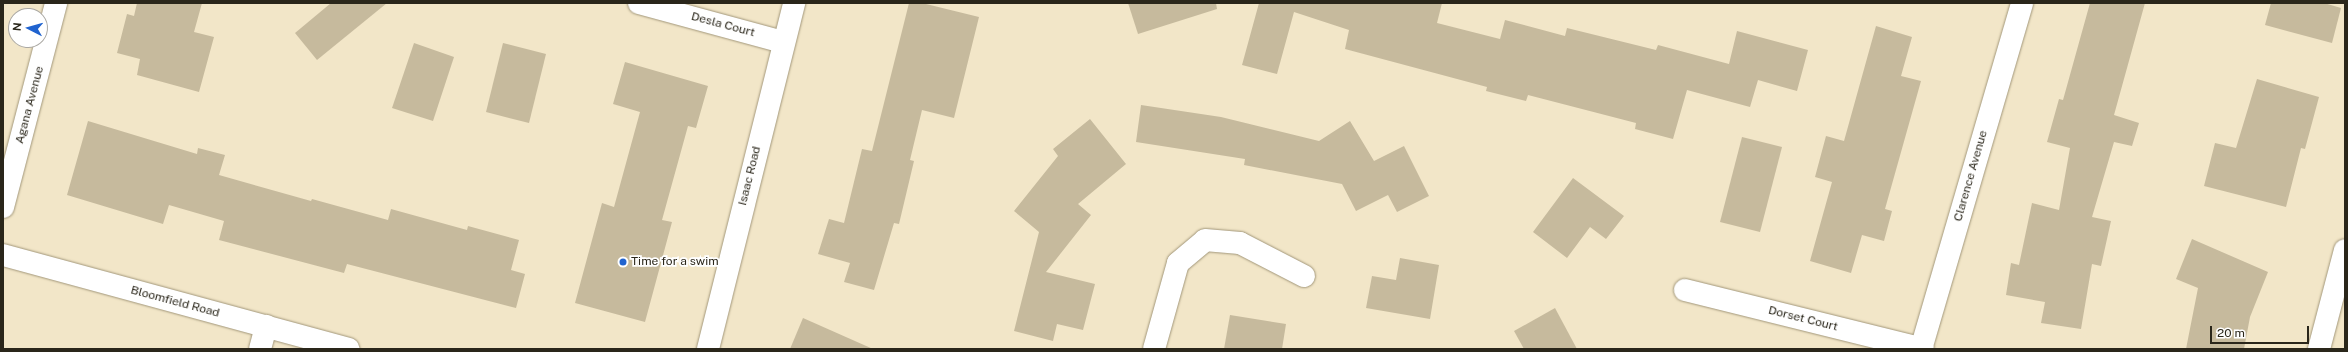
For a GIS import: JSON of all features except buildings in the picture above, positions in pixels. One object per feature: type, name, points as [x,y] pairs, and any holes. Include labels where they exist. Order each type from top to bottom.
[{"type":"street","name":"Agana Avenue","points":[[3,207],[56,3]]},
{"type":"street","name":"Desla Court","points":[[639,3],[784,42]]},
{"type":"street","name":"Isaac Road","points":[[708,349],[794,3]]},
{"type":"street","name":"Clarence Avenue","points":[[1922,349],[2022,3]]},
{"type":"street","points":[[1154,349],[1178,262],[1205,240],[1240,243],[1304,276]]},
{"type":"street","points":[[2319,349],[2345,250]]},
{"type":"street","name":"Bloomfield Road","points":[[3,255],[348,349]]},
{"type":"street","name":"Dorset Court","points":[[1685,290],[1922,349]]},
{"type":"street","points":[[260,349],[266,326]]},
{"type":"place","name":"Time for a swim","points":[[623,262]]}]
